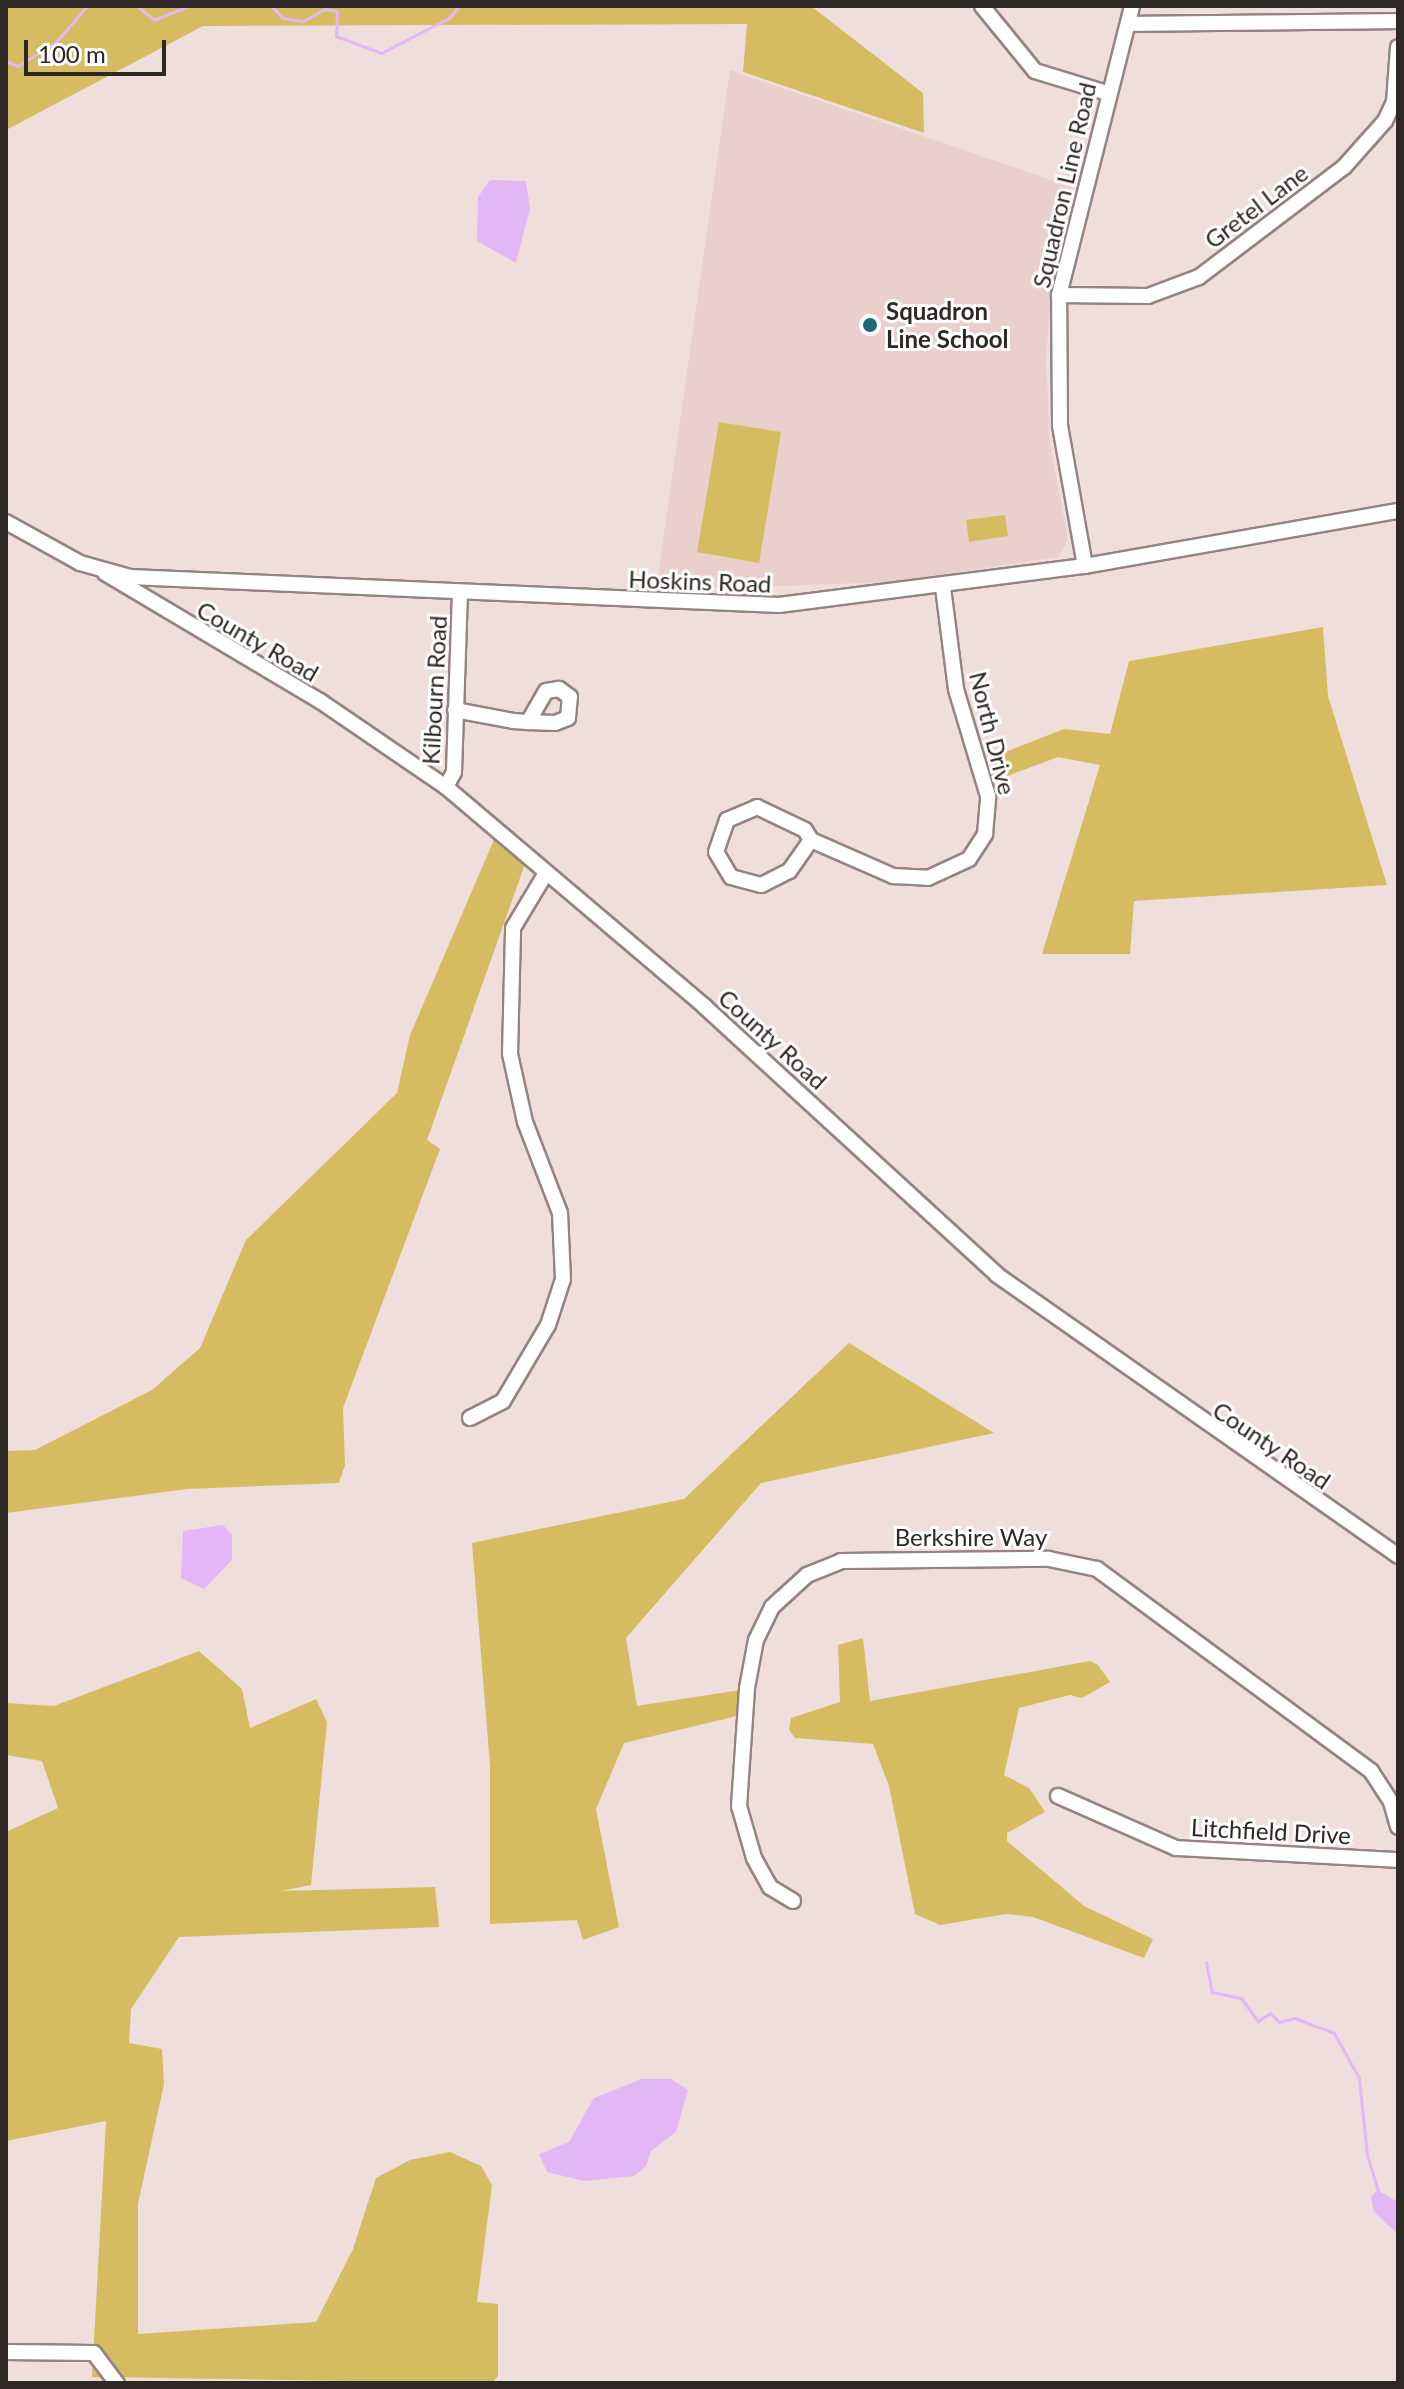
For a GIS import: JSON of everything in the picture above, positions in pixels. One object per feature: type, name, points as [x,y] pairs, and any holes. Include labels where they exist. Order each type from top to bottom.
[{"type":"street","points":[[982,6],[1035,71],[1107,93]]},
{"type":"street","name":"Squadron Line Road","points":[[1085,566],[1060,425],[1059,295],[1107,93],[1132,6]]},
{"type":"street","points":[[1129,24],[1398,21]]},
{"type":"street","name":"Gretel Lane","points":[[1059,295],[1148,296],[1199,277],[1344,167],[1375,132],[1394,102],[1398,47]]},
{"type":"street","name":"Hoskins Road","points":[[6,522],[105,573],[460,593],[779,605],[943,587],[1085,566],[1398,511]]},
{"type":"street","name":"County Road","points":[[105,573],[320,701],[446,787],[715,1016],[997,1275],[1398,1556]]},
{"type":"street","name":"North Drive","points":[[811,840],[789,871],[761,885],[731,877],[716,852],[727,820],[757,807],[805,830],[811,840],[893,876],[928,878],[969,859],[985,834],[988,796],[956,689],[943,587]]},
{"type":"street","name":"Kilbourn Road","points":[[446,787],[454,772],[460,593]]},
{"type":"street","points":[[455,710],[528,722]]},
{"type":"street","points":[[470,1418],[503,1401],[548,1325],[563,1279],[560,1213],[525,1122],[510,1054],[513,928],[546,873]]},
{"type":"street","name":"Berkshire Way","points":[[793,1901],[770,1887],[754,1858],[739,1806],[747,1688],[756,1640],[772,1607],[807,1575],[841,1561],[1049,1559],[1097,1569],[1371,1771],[1391,1802],[1398,1827]]},
{"type":"street","name":"Litchfield Drive","points":[[1058,1796],[1176,1848],[1398,1860]]},
{"type":"street","points":[[6,2352],[84,2352],[102,2359],[117,2383]]},
{"type":"shaded area","points":[[6,6],[811,6],[923,93],[924,133],[743,72],[747,24],[203,26],[6,130]]},
{"type":"shaded area","name":"Squadron Line School","points":[[730,70],[1072,187],[1054,270],[1046,357],[1050,445],[1068,539],[1058,557],[890,582],[656,590]]},
{"type":"shaded area","points":[[490,180],[526,181],[530,208],[516,263],[477,241],[478,197]]},
{"type":"shaded area","points":[[719,422],[781,432],[759,563],[697,552]]},
{"type":"shaded area","points":[[1005,515],[1008,536],[969,542],[966,520]]},
{"type":"shaded area","points":[[1323,627],[1328,696],[1387,885],[1134,901],[1130,954],[1042,954],[1100,765],[1058,757],[986,784],[980,762],[1064,729],[1110,734],[1129,661]]},
{"type":"shaded area","points":[[496,835],[525,864],[427,1140],[440,1149],[343,1408],[345,1465],[339,1483],[187,1489],[6,1513],[6,1451],[35,1450],[152,1390],[200,1348],[246,1240],[397,1093],[410,1035]]},
{"type":"shaded area","points":[[849,1343],[994,1433],[761,1483],[626,1638],[637,1706],[740,1690],[737,1716],[624,1743],[596,1809],[619,1927],[583,1940],[577,1920],[490,1924],[490,1765],[472,1543],[684,1499]]},
{"type":"shaded area","points":[[223,1525],[232,1535],[232,1560],[204,1589],[181,1578],[183,1531]]},
{"type":"shaded area","points":[[863,1638],[870,1701],[1090,1661],[1098,1665],[1110,1682],[1082,1698],[1070,1695],[1019,1708],[1004,1775],[1029,1788],[1045,1812],[1007,1833],[1007,1841],[1084,1906],[1153,1939],[1144,1958],[1033,1917],[1006,1914],[940,1925],[915,1914],[889,1786],[873,1744],[795,1738],[789,1730],[791,1718],[840,1702],[838,1645]]},
{"type":"shaded area","points":[[199,1651],[242,1689],[250,1728],[316,1699],[327,1722],[311,1885],[281,1891],[435,1887],[439,1927],[179,1937],[131,2009],[129,2043],[162,2049],[164,2084],[138,2204],[138,2334],[316,2322],[353,2249],[376,2178],[410,2160],[450,2152],[481,2166],[492,2185],[477,2302],[498,2304],[498,2376],[492,2383],[92,2377],[106,2121],[6,2141],[6,1832],[58,1808],[42,1761],[6,1755],[6,1703],[54,1706]]},
{"type":"shaded area","points":[[642,2079],[671,2079],[688,2090],[676,2132],[651,2151],[646,2166],[634,2176],[584,2181],[547,2172],[539,2154],[569,2142],[594,2098]]},
{"type":"shaded area","points":[[1377,2190],[1398,2202],[1398,2234],[1374,2212],[1371,2197]]},
{"type":"waterway","points":[[6,61],[18,66],[56,42],[87,6]]},
{"type":"waterway","points":[[110,6],[121,6]]},
{"type":"waterway","points":[[137,6],[154,20],[188,6]]},
{"type":"waterway","points":[[271,6],[283,18],[303,21],[325,9],[337,11],[336,36],[381,53],[449,18],[459,6]]},
{"type":"waterway","points":[[1206,1962],[1212,1992],[1241,1998],[1258,2021],[1270,2013],[1279,2022],[1295,2018],[1334,2033],[1359,2078],[1367,2155],[1379,2194]]},
{"type":"place","name":"Squadron Line School","points":[[870,325]]}]
